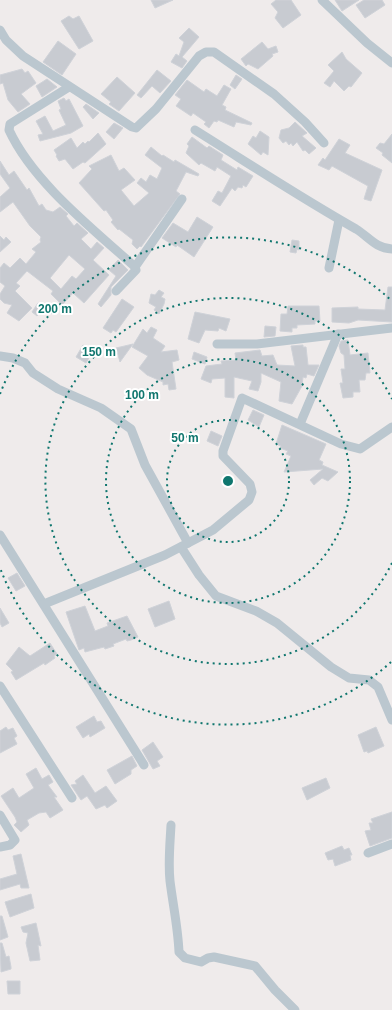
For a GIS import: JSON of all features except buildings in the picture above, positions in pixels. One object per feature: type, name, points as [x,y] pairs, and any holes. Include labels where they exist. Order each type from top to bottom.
[{"type":"street","points":[[322,0],[367,43],[392,63]]},
{"type":"street","points":[[0,30],[6,40],[23,56],[69,87],[132,127],[136,128],[156,109],[199,56],[206,52],[214,52],[274,94],[305,122],[324,143]]},
{"type":"street","points":[[69,87],[10,124],[9,130],[33,169],[84,221],[135,267]]},
{"type":"street","points":[[195,130],[362,233],[376,245],[392,249]]},
{"type":"street","points":[[116,291],[136,270],[135,267],[182,199]]},
{"type":"street","points":[[329,268],[339,220]]},
{"type":"street","points":[[217,344],[257,344],[392,328]]},
{"type":"street","points":[[300,424],[338,334]]},
{"type":"street","points":[[0,356],[13,358],[25,363],[33,373],[58,388],[102,408],[131,429],[145,466],[199,576],[216,596],[256,611],[277,623],[331,667],[349,678],[369,680],[378,687],[392,720]]},
{"type":"street","points":[[44,604],[165,556],[213,530],[249,500],[252,492],[250,484],[223,456],[223,451],[242,398],[341,444],[360,449],[392,427]]},
{"type":"street","points":[[0,535],[144,765]]},
{"type":"street","points":[[0,686],[72,798]]},
{"type":"street","points":[[0,815],[15,840],[12,844],[0,847]]},
{"type":"street","points":[[171,825],[169,854],[170,880],[176,913],[179,952],[185,958],[201,962],[208,958],[214,957],[255,966],[275,990],[295,1010]]},
{"type":"street","points":[[368,853],[392,844]]}]
